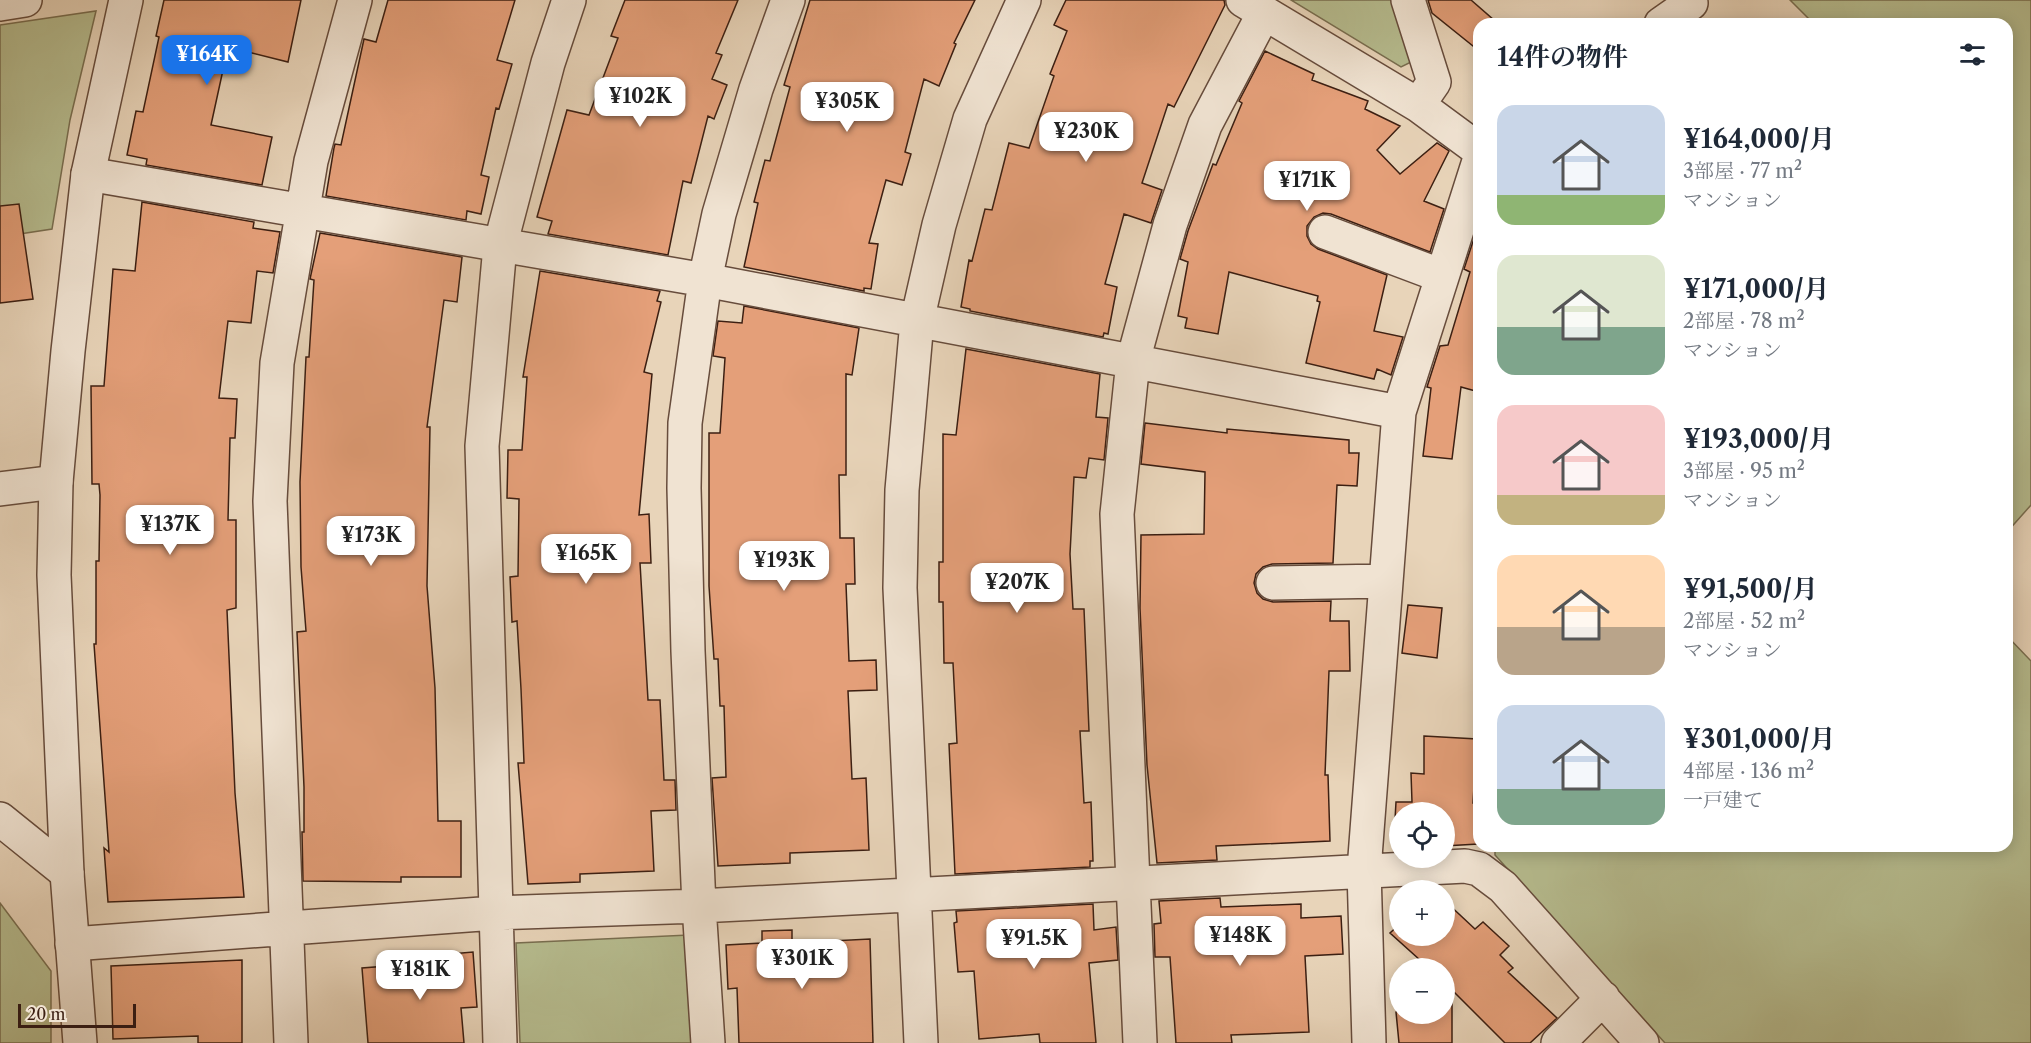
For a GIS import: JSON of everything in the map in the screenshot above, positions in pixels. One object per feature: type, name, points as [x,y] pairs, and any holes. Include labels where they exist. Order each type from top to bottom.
[{"type":"street","points":[[0,4],[26,0]]},
{"type":"street","points":[[80,1043],[67,873],[54,575],[56,482],[88,174],[126,0]]},
{"type":"street","points":[[291,1043],[270,501],[277,363],[311,161],[355,0]]},
{"type":"street","points":[[500,1043],[482,446],[500,246],[548,63],[568,0]]},
{"type":"street","points":[[708,1043],[699,906],[684,488],[686,423],[705,280],[728,183],[756,89],[788,0]]},
{"type":"street","points":[[921,1043],[900,588],[902,490],[917,321],[942,213],[970,119],[1024,0]]},
{"type":"street","points":[[1408,0],[1434,82],[1418,105]]},
{"type":"street","points":[[1670,18],[1691,3]]},
{"type":"street","points":[[1140,1043],[1131,885],[1117,514],[1134,362],[1170,225],[1205,125],[1253,7],[1418,105],[1473,146]]},
{"type":"street","points":[[88,174],[705,280],[1398,412]]},
{"type":"street","points":[[1369,1043],[1364,870],[1398,412],[1473,180]]},
{"type":"street","points":[[1325,232],[1442,276]]},
{"type":"street","points":[[0,489],[56,482]]},
{"type":"street","points":[[1273,583],[1386,581]]},
{"type":"street","points":[[0,819],[67,873]]},
{"type":"street","points":[[72,944],[286,927],[495,914],[1131,885],[1465,866],[1479,869],[1503,887],[1642,1043]]},
{"type":"street","points":[[1558,1043],[1603,998]]},
{"type":"green space","points":[[1291,0],[1393,0],[1413,61],[1401,67]]},
{"type":"green space","points":[[1790,0],[2031,0],[2031,505],[2013,525],[2013,18],[1808,18]]},
{"type":"green space","points":[[96,11],[70,120],[52,229],[0,237],[0,25]]},
{"type":"green space","points":[[2013,642],[2031,661],[2031,1043],[1665,1043],[1495,855],[1495,852],[2013,852]]},
{"type":"green space","points":[[0,903],[51,971],[51,1043],[0,1043]]},
{"type":"green space","points":[[689,935],[695,1043],[520,1043],[516,943]]},
{"type":"building","points":[[164,0],[301,0],[288,62],[228,47],[211,125],[272,137],[262,185],[146,165],[147,159],[127,155],[136,111],[143,112],[159,37],[156,36]]},
{"type":"building","points":[[388,0],[515,0],[497,60],[512,64],[499,109],[496,108],[481,175],[489,177],[481,214],[467,211],[466,220],[326,196],[334,148],[335,144],[341,145],[364,39],[376,42]]},
{"type":"building","points":[[625,0],[738,0],[716,53],[722,55],[712,79],[727,85],[714,119],[708,116],[691,183],[683,181],[668,255],[548,234],[552,221],[537,217],[567,110],[589,115],[618,38],[611,36]]},
{"type":"building","points":[[810,0],[975,0],[954,43],[956,44],[939,86],[924,79],[905,152],[911,154],[902,185],[886,180],[869,243],[878,244],[871,289],[864,288],[864,291],[744,267],[758,203],[754,202],[765,160],[770,161],[790,87],[784,85]]},
{"type":"building","points":[[1066,0],[1224,0],[1225,5],[1174,107],[1168,104],[1142,183],[1162,190],[1151,223],[1124,214],[1105,284],[1117,287],[1108,334],[1104,333],[1103,337],[970,311],[970,309],[961,307],[969,260],[972,261],[985,209],[992,210],[1009,143],[1029,148],[1054,76],[1050,74],[1067,31],[1054,25]]},
{"type":"building","points":[[1428,0],[1471,0],[1492,18],[1473,18],[1473,46],[1432,13]]},
{"type":"building","points":[[1265,51],[1314,74],[1312,80],[1368,101],[1365,109],[1400,126],[1377,150],[1400,174],[1437,143],[1449,151],[1424,201],[1444,209],[1430,252],[1331,214],[1323,213],[1314,217],[1307,226],[1307,236],[1311,244],[1318,249],[1387,275],[1374,331],[1403,337],[1391,375],[1377,369],[1374,379],[1306,363],[1320,302],[1317,301],[1318,296],[1229,272],[1218,334],[1185,328],[1187,318],[1178,316],[1188,262],[1180,259],[1188,231],[1213,164],[1216,165],[1242,103],[1239,101]]},
{"type":"building","points":[[142,202],[254,222],[253,228],[280,232],[273,273],[257,271],[251,323],[228,321],[219,398],[237,399],[235,438],[230,438],[228,520],[236,520],[236,608],[227,610],[235,793],[244,897],[108,902],[104,848],[109,852],[94,644],[96,644],[96,561],[99,561],[100,495],[99,484],[92,484],[91,386],[104,386],[113,269],[135,271]]},
{"type":"building","points":[[19,204],[33,299],[0,303],[0,206]]},
{"type":"building","points":[[320,233],[462,257],[457,302],[444,300],[427,427],[430,427],[427,586],[435,688],[438,821],[461,821],[461,877],[401,877],[401,882],[303,881],[304,787],[297,632],[306,631],[301,567],[300,482],[306,357],[309,357],[314,280],[310,279]]},
{"type":"building","points":[[1473,241],[1473,390],[1461,387],[1452,459],[1423,456],[1431,388],[1427,387],[1440,346],[1448,345],[1470,272],[1464,269]]},
{"type":"building","points":[[540,271],[660,291],[657,301],[661,302],[644,372],[652,374],[639,515],[649,514],[651,563],[640,563],[648,700],[660,700],[664,780],[675,780],[676,810],[651,811],[654,871],[580,874],[580,882],[528,884],[518,763],[524,763],[521,689],[517,621],[512,622],[510,577],[518,576],[519,499],[507,498],[508,450],[522,450],[527,377],[523,377]]},
{"type":"building","points":[[744,306],[859,328],[852,375],[846,374],[846,475],[839,475],[840,538],[854,538],[855,584],[846,584],[849,661],[876,660],[877,690],[848,691],[852,779],[866,778],[869,850],[790,853],[790,863],[718,866],[712,778],[726,777],[724,706],[720,706],[718,659],[714,659],[709,586],[709,433],[720,433],[725,358],[713,356],[718,321],[742,323]]},
{"type":"building","points":[[966,349],[1100,374],[1096,417],[1108,418],[1104,460],[1089,458],[1086,478],[1074,477],[1070,554],[1073,609],[1084,609],[1089,731],[1080,731],[1084,803],[1091,802],[1093,861],[1090,861],[1090,867],[955,874],[949,744],[957,743],[953,663],[944,663],[943,602],[939,602],[939,562],[943,562],[943,434],[956,435]]},
{"type":"building","points":[[1145,423],[1227,433],[1227,429],[1349,440],[1349,453],[1359,453],[1357,486],[1337,485],[1333,563],[1272,564],[1263,567],[1256,574],[1254,583],[1257,593],[1263,599],[1273,602],[1331,601],[1330,621],[1349,621],[1350,671],[1329,671],[1325,775],[1328,775],[1330,841],[1216,846],[1217,860],[1157,863],[1147,765],[1140,608],[1141,535],[1204,534],[1205,472],[1141,464]]},
{"type":"building","points":[[1408,605],[1442,608],[1437,658],[1402,653]]},
{"type":"building","points":[[1424,736],[1473,739],[1473,844],[1455,845],[1455,802],[1412,802],[1411,773],[1424,774]]},
{"type":"building","points":[[1220,898],[1221,907],[1301,904],[1301,918],[1341,916],[1343,954],[1305,956],[1309,1032],[1231,1035],[1232,1043],[1176,1043],[1170,957],[1155,957],[1154,924],[1161,923],[1159,901]]},
{"type":"building","points":[[1093,904],[1094,930],[1116,927],[1118,960],[1089,963],[1096,1043],[1040,1043],[1039,1034],[979,1039],[974,971],[958,972],[954,923],[957,922],[956,911]]},
{"type":"building","points":[[1455,910],[1475,929],[1483,922],[1509,946],[1500,955],[1513,968],[1508,972],[1557,1018],[1530,1043],[1505,1043],[1455,993],[1455,958],[1418,958],[1404,946],[1455,946]]},
{"type":"building","points":[[792,930],[792,943],[870,939],[873,1043],[739,1043],[737,988],[728,989],[726,945],[762,943],[762,931]]},
{"type":"building","points":[[473,952],[477,1007],[461,1008],[464,1043],[368,1043],[362,968],[440,962],[439,955]]},
{"type":"building","points":[[242,960],[242,1043],[198,1043],[198,1036],[113,1039],[111,966]]},
{"type":"building","points":[[1397,1024],[1452,1024],[1452,1043],[1399,1043]]}]
